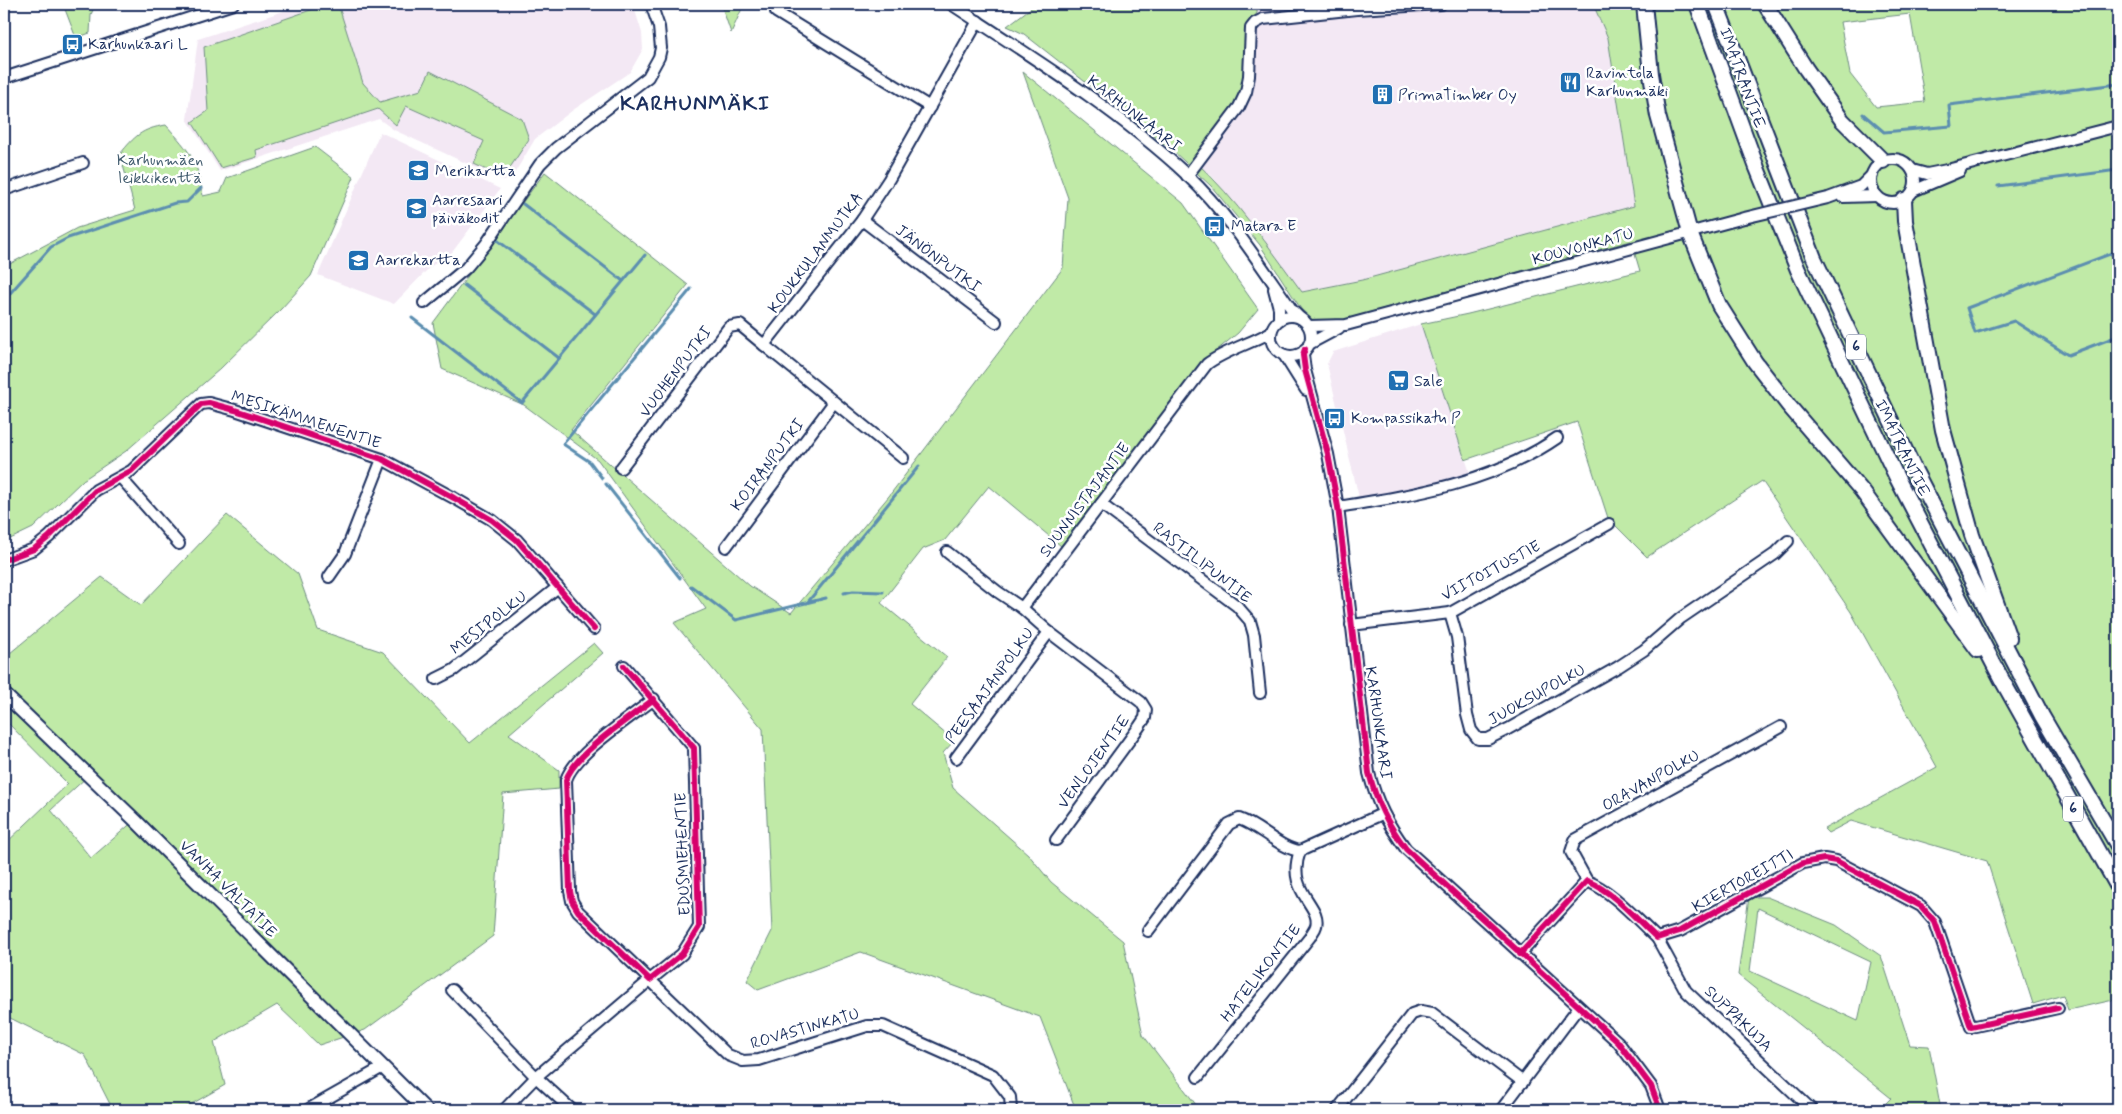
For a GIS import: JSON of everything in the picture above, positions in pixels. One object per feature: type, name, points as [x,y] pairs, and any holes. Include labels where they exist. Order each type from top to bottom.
[{"type":"highway","points":[[1644,4],[1651,74],[1658,116],[1690,233],[1719,305],[1754,362],[1862,491],[2002,680]]},
{"type":"highway","name":"IMATRANTIE","points":[[1697,4],[1757,168],[1798,270],[1897,478],[2002,680],[2118,887]]},
{"type":"highway","name":"IMATRANTIE","points":[[1716,4],[1814,258],[1915,471],[2023,679],[2118,846]]},
{"type":"highway","points":[[1766,4],[1806,69],[1842,120],[1883,161]]},
{"type":"highway","points":[[1908,195],[1905,221],[1942,430],[1972,535],[2023,679]]},
{"type":"main road","name":"VANHA VALTATIE","points":[[4,694],[135,820],[426,1110]]},
{"type":"street","points":[[4,78],[233,4]]},
{"type":"street","points":[[424,302],[466,268],[486,244],[540,164],[556,148],[648,77],[659,57],[661,48],[659,27],[651,4]]},
{"type":"street","name":"KARHUNKAARI","points":[[950,4],[1087,95],[1187,176],[1226,218],[1271,278],[1292,310],[1300,318]]},
{"type":"street","points":[[1187,176],[1239,107],[1246,92],[1249,76],[1251,28],[1254,23],[1262,19],[1357,9],[1441,4]]},
{"type":"street","points":[[776,12],[930,107]]},
{"type":"street","name":"KOUKKULANMUTKA","points":[[764,345],[862,220],[908,148],[978,22]]},
{"type":"street","points":[[1977,162],[1890,202],[1877,196],[1871,183],[1874,170],[1883,161],[1896,159],[1903,161],[1912,170],[1927,174],[2118,126]]},
{"type":"street","points":[[4,190],[83,164]]},
{"type":"street","points":[[1908,195],[1915,184],[1912,170]]},
{"type":"street","name":"KOUVONKATU","points":[[1309,326],[1346,325],[1744,218],[1828,198],[1861,186],[1872,176]]},
{"type":"street","name":"KOUVONKATU","points":[[1828,198],[1877,196]]},
{"type":"street","name":"JÄNÖNPUTKI","points":[[862,220],[996,322]]},
{"type":"street","name":"KARHUNKAARI","points":[[1271,278],[1278,300],[1279,320]]},
{"type":"street","points":[[1286,316],[1300,318],[1309,326],[1310,332],[1307,347],[1298,354],[1284,355],[1274,346],[1270,332],[1279,320],[1286,316]]},
{"type":"street","name":"VUOHENPUTKI","points":[[621,468],[729,327],[740,325],[764,345]]},
{"type":"street","name":"KOUVONKATU","points":[[1307,347],[1346,325]]},
{"type":"street","name":"SUUNNISTAJANTIE","points":[[1022,608],[1207,364],[1220,355],[1270,332]]},
{"type":"street","points":[[764,345],[903,458]]},
{"type":"street","name":"SUUNNISTAJANTIE","points":[[1238,348],[1274,346]]},
{"type":"street","name":"KARHUNKAARI","points":[[1307,347],[1303,355],[1305,370],[1328,454],[1338,507],[1350,625],[1369,773],[1382,814],[1406,849],[1578,1008],[1618,1042],[1651,1086],[1660,1110]]},
{"type":"street","name":"KARHUNKAARI","points":[[1284,355],[1316,408]]},
{"type":"street","name":"KOIRANPUTKI","points":[[726,547],[834,402]]},
{"type":"street","name":"MESIKÄMMENENTIE","points":[[4,560],[34,549],[49,537],[96,490],[108,482],[121,478],[148,456],[201,404],[209,403],[382,459],[492,520],[517,540],[594,629]]},
{"type":"street","points":[[1338,507],[1408,496],[1477,477],[1535,453],[1557,438]]},
{"type":"street","points":[[329,577],[346,554],[382,459]]},
{"type":"street","points":[[121,478],[179,544]]},
{"type":"street","name":"RASTILIPUNTIE","points":[[1101,504],[1237,606],[1250,621],[1254,635],[1260,693]]},
{"type":"street","name":"VIITOITUSTIE","points":[[1350,625],[1450,613],[1609,524]]},
{"type":"street","name":"JUOKSUPOLKU","points":[[1450,613],[1457,637],[1467,715],[1471,730],[1478,739],[1488,738],[1508,729],[1618,667],[1667,632],[1681,618],[1776,554],[1788,541]]},
{"type":"street","points":[[947,552],[998,592],[1022,608]]},
{"type":"street","name":"MESIPOLKU","points":[[436,678],[454,670],[558,587]]},
{"type":"street","name":"VENLOJENTIE","points":[[1022,608],[1048,632],[1141,702],[1146,710],[1145,718],[1139,727],[1056,840]]},
{"type":"street","name":"PEESAAJANPOLKU","points":[[956,758],[1048,632]]},
{"type":"street","name":"EDUSMIEHENTIE","points":[[624,666],[694,748],[699,927],[682,954],[650,980]]},
{"type":"street","points":[[504,1110],[536,1076],[650,980],[578,911],[572,901],[570,891],[566,780],[578,758],[654,699]]},
{"type":"street","name":"ORAVANPOLKU","points":[[1587,881],[1571,852],[1575,840],[1782,727]]},
{"type":"street","points":[[1148,931],[1229,824],[1238,819],[1251,823],[1291,850],[1300,851],[1382,814]]},
{"type":"street","name":"HATELIKONTIE","points":[[1198,1077],[1310,937],[1316,926],[1316,915],[1299,888],[1296,878],[1296,864],[1300,851]]},
{"type":"street","name":"KIERTOREITTI","points":[[1657,938],[1680,931],[1803,863],[1824,859],[1836,861],[1922,906],[1935,922],[1971,1027],[2058,1008]]},
{"type":"street","points":[[1520,954],[1587,881],[1598,886],[1657,938]]},
{"type":"street","name":"SUPPAKUJA","points":[[1657,938],[1686,990],[1812,1110]]},
{"type":"street","name":"ROVASTINKATU","points":[[650,980],[728,1055],[743,1061],[759,1060],[867,1026],[882,1026],[993,1075],[1010,1097],[1011,1110]]},
{"type":"street","points":[[452,990],[572,1110]]},
{"type":"street","points":[[1502,1110],[1578,1008]]},
{"type":"street","points":[[1337,1110],[1412,1014],[1421,1011],[1432,1013],[1523,1082]]},
{"type":"street","points":[[307,1110],[384,1068]]},
{"type":"shaded area","points":[[305,4],[633,4],[642,33],[643,49],[630,72],[573,110],[535,139],[514,174],[505,181],[394,130],[379,119],[220,171],[187,119],[198,39]]},
{"type":"shaded area","points":[[1257,4],[1593,4],[1608,38],[1634,206],[1362,280],[1302,292],[1212,176],[1194,161],[1248,27],[1257,13]]},
{"type":"shaded area","name":"Aarresaari päiväkodit","points":[[380,132],[500,189],[450,255],[431,266],[394,304],[318,275]]},
{"type":"shaded area","points":[[1421,324],[1473,482],[1361,506],[1327,364],[1333,352]]},
{"type":"green space","points":[[63,4],[95,4],[91,15],[90,33],[76,38]]},
{"type":"green space","points":[[328,4],[338,4],[363,83],[380,102],[421,90],[430,71],[522,119],[529,139],[503,178],[474,164],[484,141],[406,106],[396,125],[378,109],[256,150],[257,157],[221,168],[192,122],[208,111],[204,47]]},
{"type":"green space","points":[[721,4],[744,4],[731,33]]},
{"type":"green space","points":[[1036,4],[1257,4],[1257,13],[1248,27],[1246,78],[1235,108],[1195,161],[1238,207],[1302,292],[1362,280],[1634,206],[1608,38],[1593,4],[2118,4],[2118,999],[2068,1010],[2063,995],[2033,1004],[1987,861],[1851,821],[1828,833],[1824,829],[1937,767],[1851,612],[1762,481],[1647,557],[1608,518],[1577,422],[1465,460],[1421,324],[1640,271],[1631,241],[1338,321],[1314,321],[1301,309],[1260,245],[1211,186],[1172,150],[1024,34],[1007,26]],"holes":[[[1910,14],[1925,102],[1876,107],[1850,74],[1840,22]]]},
{"type":"green space","points":[[1023,72],[1183,203],[1258,309],[1238,333],[1200,364],[1061,546],[989,486],[945,540],[923,549],[881,603],[947,657],[910,704],[954,741],[943,753],[953,788],[1028,854],[1051,882],[1123,941],[1143,1035],[1200,1110],[1076,1110],[1040,1017],[861,952],[758,990],[747,981],[772,931],[763,729],[674,623],[706,609],[598,460],[524,405],[442,369],[433,323],[545,172],[688,285],[571,430],[750,586],[791,613],[889,496],[1063,268],[1068,198]]},
{"type":"green space","name":"Karhunmäen leikkikenttä","points":[[166,125],[192,157],[203,196],[221,192],[227,178],[315,147],[354,177],[311,276],[281,309],[220,369],[126,451],[83,480],[33,528],[4,542],[4,267],[77,228],[135,210],[120,154],[139,134]]},
{"type":"green space","points":[[227,515],[298,574],[318,630],[383,652],[470,743],[594,643],[603,653],[509,734],[559,770],[559,789],[503,794],[493,936],[365,1030],[319,1045],[277,1005],[214,1042],[225,1085],[181,1110],[111,1110],[112,1108],[85,1055],[4,1015],[4,845],[68,784],[4,719],[4,658],[102,577],[141,605]],"holes":[[[89,775],[135,820],[91,858],[51,810]]]},
{"type":"green space","points":[[1749,897],[1767,897],[1836,925],[1881,956],[1910,1045],[1929,1046],[1941,1110],[1879,1110],[1891,1098],[1738,975]],"holes":[[[1758,908],[1871,962],[1858,1021],[1750,971]]]},
{"type":"waterway","points":[[1863,114],[1884,132],[1951,126],[1949,105],[2118,84]]},
{"type":"waterway","points":[[1998,186],[2118,170]]},
{"type":"waterway","points":[[4,300],[51,247],[68,238],[175,203],[187,202],[201,188]]},
{"type":"waterway","points":[[523,204],[623,281]]},
{"type":"waterway","points":[[497,240],[595,314]]},
{"type":"waterway","points":[[2118,251],[1967,308],[1975,333],[2014,321],[2068,355],[2118,336]]},
{"type":"waterway","points":[[412,318],[522,403],[645,255]]},
{"type":"waterway","points":[[464,285],[559,358]]},
{"type":"waterway","points":[[602,478],[590,462],[563,444],[691,289]]},
{"type":"waterway","points":[[807,603],[919,466]]},
{"type":"waterway","points":[[606,484],[680,578]]},
{"type":"waterway","points":[[691,586],[736,620],[826,598]]},
{"type":"waterway","points":[[844,593],[853,591],[883,592]]},
{"type":"cycle path","points":[[1305,349],[1303,355],[1305,370],[1328,454],[1338,507],[1369,773],[1383,813],[1406,849],[1618,1042],[1651,1086],[1660,1110]]},
{"type":"cycle path","points":[[4,560],[34,549],[49,537],[96,490],[131,471],[201,404],[209,403],[382,459],[492,520],[517,540],[594,629]]},
{"type":"cycle path","points":[[624,666],[694,748],[699,927],[682,954],[650,980],[578,911],[572,901],[570,891],[566,780],[571,770],[591,748],[618,726],[644,707],[654,699]]},
{"type":"cycle path","points":[[1520,954],[1587,881],[1606,892],[1624,906],[1657,938],[1680,931],[1803,863],[1824,859],[1836,861],[1921,906],[1935,922],[1971,1027],[2058,1008]]},
{"type":"place","name":"Karhunkaari L","points":[[72,44]]},
{"type":"place","name":"Ravintola Karhunmäki","points":[[1570,82]]},
{"type":"place","name":"PrimaTimber Oy","points":[[1382,95]]},
{"type":"place","name":"Merikartta","points":[[419,171]]},
{"type":"place","name":"Aarresaari päiväkodit","points":[[416,209]]},
{"type":"place","name":"Matara E","points":[[1215,226]]},
{"type":"place","name":"Aarrekartta","points":[[359,260]]},
{"type":"place","name":"Sale","points":[[1398,381]]},
{"type":"place","name":"Kompassikatu P","points":[[1335,418]]},
{"type":"district","name":"KARHUNMÄKI","points":[[695,104]]}]
